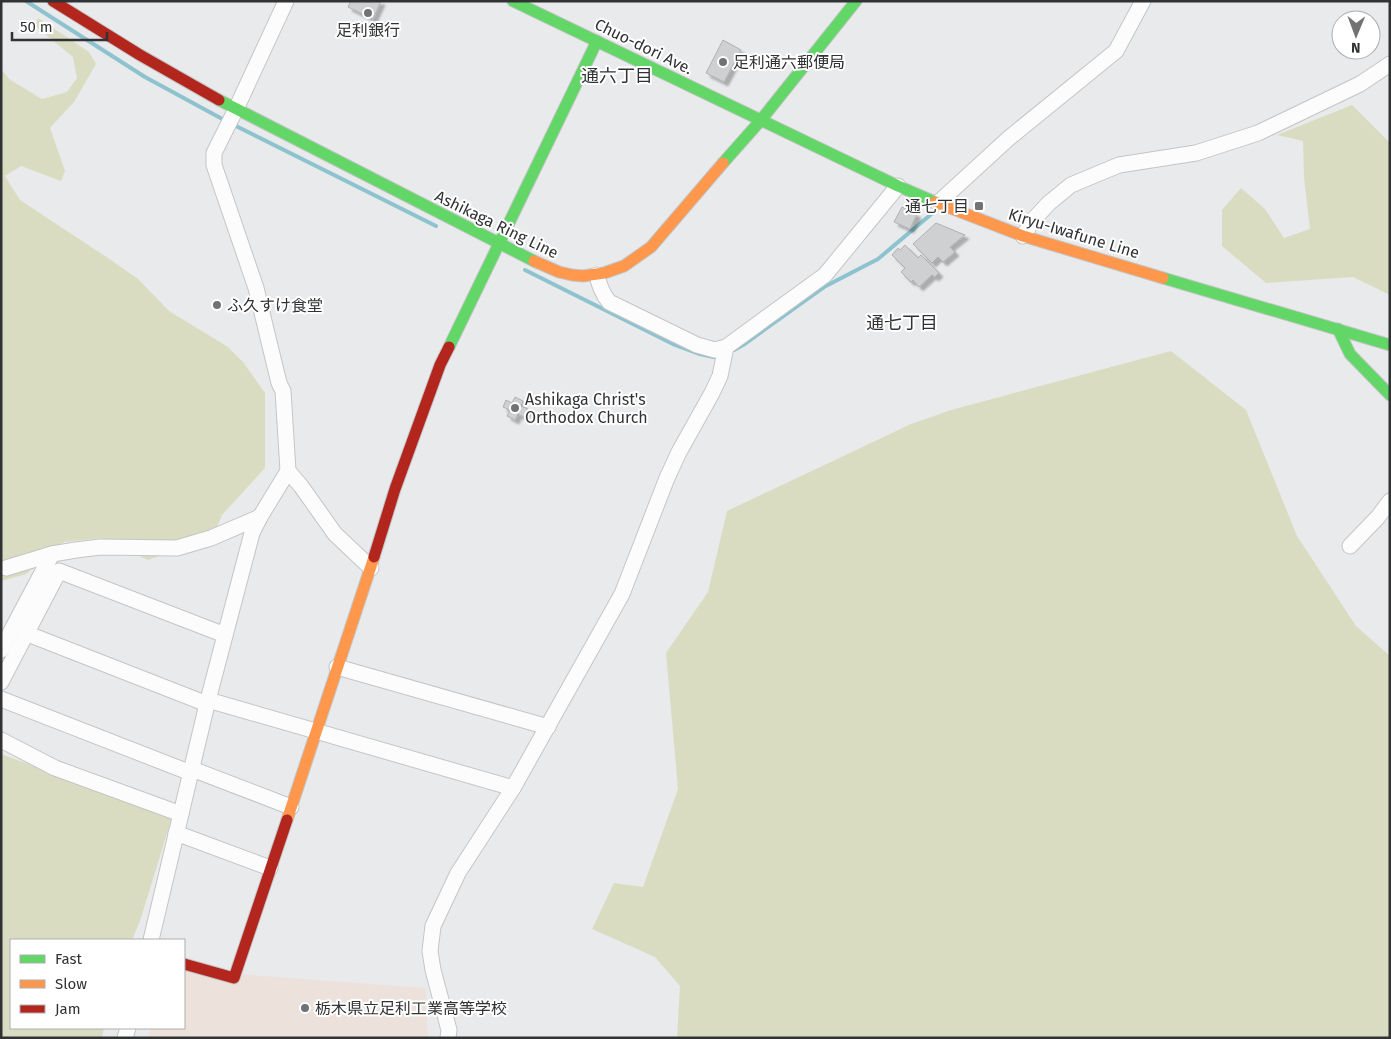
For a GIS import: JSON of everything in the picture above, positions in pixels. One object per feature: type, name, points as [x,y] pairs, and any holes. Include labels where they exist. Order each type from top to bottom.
[{"type":"main road","name":"Ashikaga Ring Line","points":[[54,1],[75,7],[193,86],[236,109],[499,245],[553,270],[573,275],[597,275],[618,269],[630,264],[651,247],[761,120],[852,2]]},
{"type":"main road","name":"Chuo-dori Ave.","points":[[521,3],[761,120]]},
{"type":"main road","points":[[185,964],[234,978],[371,568],[394,489],[440,365],[597,41]]},
{"type":"main road","name":"Kiryu-Iwafune Line","points":[[761,120],[898,186],[1023,236],[1390,344]]},
{"type":"main road","points":[[1338,329],[1350,354],[1390,395]]},
{"type":"street","points":[[151,939],[208,702],[252,533],[288,471],[284,391],[279,383],[256,288],[214,165],[214,153],[286,1]]},
{"type":"street","points":[[938,203],[1009,138],[1116,50],[1143,1]]},
{"type":"street","points":[[1023,236],[1034,218],[1070,186],[1119,165],[1196,152],[1258,133],[1360,84],[1390,64]]},
{"type":"street","points":[[597,275],[602,294],[609,302],[697,345],[715,350],[726,347],[825,275],[898,186]]},
{"type":"street","points":[[448,1038],[449,1030],[433,970],[430,951],[433,926],[458,873],[514,788],[622,594],[666,478],[720,376],[726,347]]},
{"type":"street","points":[[288,471],[335,534],[371,568]]},
{"type":"street","points":[[1350,546],[1378,517],[1390,501]]},
{"type":"street","points":[[6,568],[52,554],[76,550],[100,548],[177,548],[211,538],[260,517]]},
{"type":"street","points":[[1,650],[52,554]]},
{"type":"street","points":[[1,682],[28,634],[59,571],[225,635]]},
{"type":"street","points":[[28,634],[208,702],[514,788]]},
{"type":"street","points":[[337,667],[548,727]]},
{"type":"street","points":[[1,699],[290,807]]},
{"type":"street","points":[[1,740],[56,768],[181,814]]},
{"type":"street","points":[[176,833],[270,868]]},
{"type":"shaded area","name":"栃木県立足利工業高等学校","points":[[185,970],[426,988],[428,1038],[148,1038],[150,1029],[185,1029]]},
{"type":"green space","points":[[38,18],[89,52],[96,64],[74,102],[50,128],[65,171],[61,181],[21,166],[5,176],[20,200],[138,279],[169,311],[228,347],[243,362],[265,393],[265,468],[222,515],[213,537],[148,560],[101,538],[64,542],[26,574],[1,581],[1,69],[9,79],[42,99],[67,92],[77,78],[73,57],[35,26]]},
{"type":"green space","points":[[1352,105],[1390,143],[1390,295],[1353,277],[1266,283],[1222,246],[1222,210],[1241,188],[1265,209],[1284,238],[1310,229],[1304,178],[1303,141],[1277,135]]},
{"type":"green space","points":[[1171,351],[1246,410],[1297,536],[1356,626],[1390,656],[1390,1038],[677,1038],[680,986],[655,957],[592,929],[614,883],[643,887],[678,789],[666,653],[708,592],[727,511],[911,424],[951,410]]},
{"type":"green space","points":[[1,754],[172,817],[140,921],[132,939],[10,939],[10,1029],[104,1029],[102,1038],[1,1038]]},
{"type":"building","name":"足利銀行","points":[[351,1],[381,1],[373,19],[348,7]]},
{"type":"building","name":"足利通六郵便局","points":[[723,40],[741,50],[724,82],[706,73]]},
{"type":"building","points":[[902,207],[917,214],[910,229],[894,222]]},
{"type":"building","points":[[936,223],[965,235],[950,247],[955,252],[943,262],[938,257],[932,263],[913,244]]},
{"type":"building","points":[[905,245],[918,258],[921,255],[939,273],[935,277],[932,275],[919,287],[913,280],[911,282],[901,272],[905,268],[892,255],[898,248],[900,250]]},
{"type":"building","name":"Ashikaga Christ's Orthodox Church","points":[[515,397],[523,401],[521,406],[528,409],[524,417],[518,414],[515,420],[507,416],[510,410],[503,407],[506,400],[512,403]]},
{"type":"waterway","points":[[26,1],[145,77],[226,121]]},
{"type":"waterway","points":[[232,124],[436,226]]},
{"type":"waterway","points":[[734,350],[824,287],[878,259],[935,211]]},
{"type":"waterway","points":[[525,270],[673,344],[700,354],[718,358],[721,356]]},
{"type":"traffic: fast","points":[[513,1],[935,202]]},
{"type":"traffic: fast","points":[[723,163],[761,120],[856,1]]},
{"type":"traffic: fast","points":[[449,347],[597,41]]},
{"type":"traffic: fast","points":[[219,100],[534,261]]},
{"type":"traffic: fast","points":[[1163,278],[1390,345]]},
{"type":"traffic: fast","points":[[1338,329],[1350,354],[1390,395]]},
{"type":"traffic: slow","points":[[534,261],[559,272],[583,276],[604,273],[624,266],[651,247],[723,163]]},
{"type":"traffic: slow","points":[[935,202],[1023,236],[1163,278]]},
{"type":"traffic: slow","points":[[287,820],[374,557]]},
{"type":"traffic: jam","points":[[53,1],[140,55],[219,100]]},
{"type":"traffic: jam","points":[[374,557],[395,489],[440,365],[449,347]]},
{"type":"traffic: jam","points":[[185,964],[234,978],[287,820]]},
{"type":"place","name":"足利銀行","points":[[368,13]]},
{"type":"place","name":"足利通六郵便局","points":[[723,62]]},
{"type":"place","name":"通七丁目","points":[[979,206]]},
{"type":"place","name":"ふ久すけ食堂","points":[[217,305]]},
{"type":"place","name":"Ashikaga Christ's Orthodox Church","points":[[515,408]]},
{"type":"place","name":"栃木県立足利工業高等学校","points":[[305,1008]]},
{"type":"district","name":"通六丁目","points":[[617,76]]},
{"type":"district","name":"通七丁目","points":[[902,323]]}]
